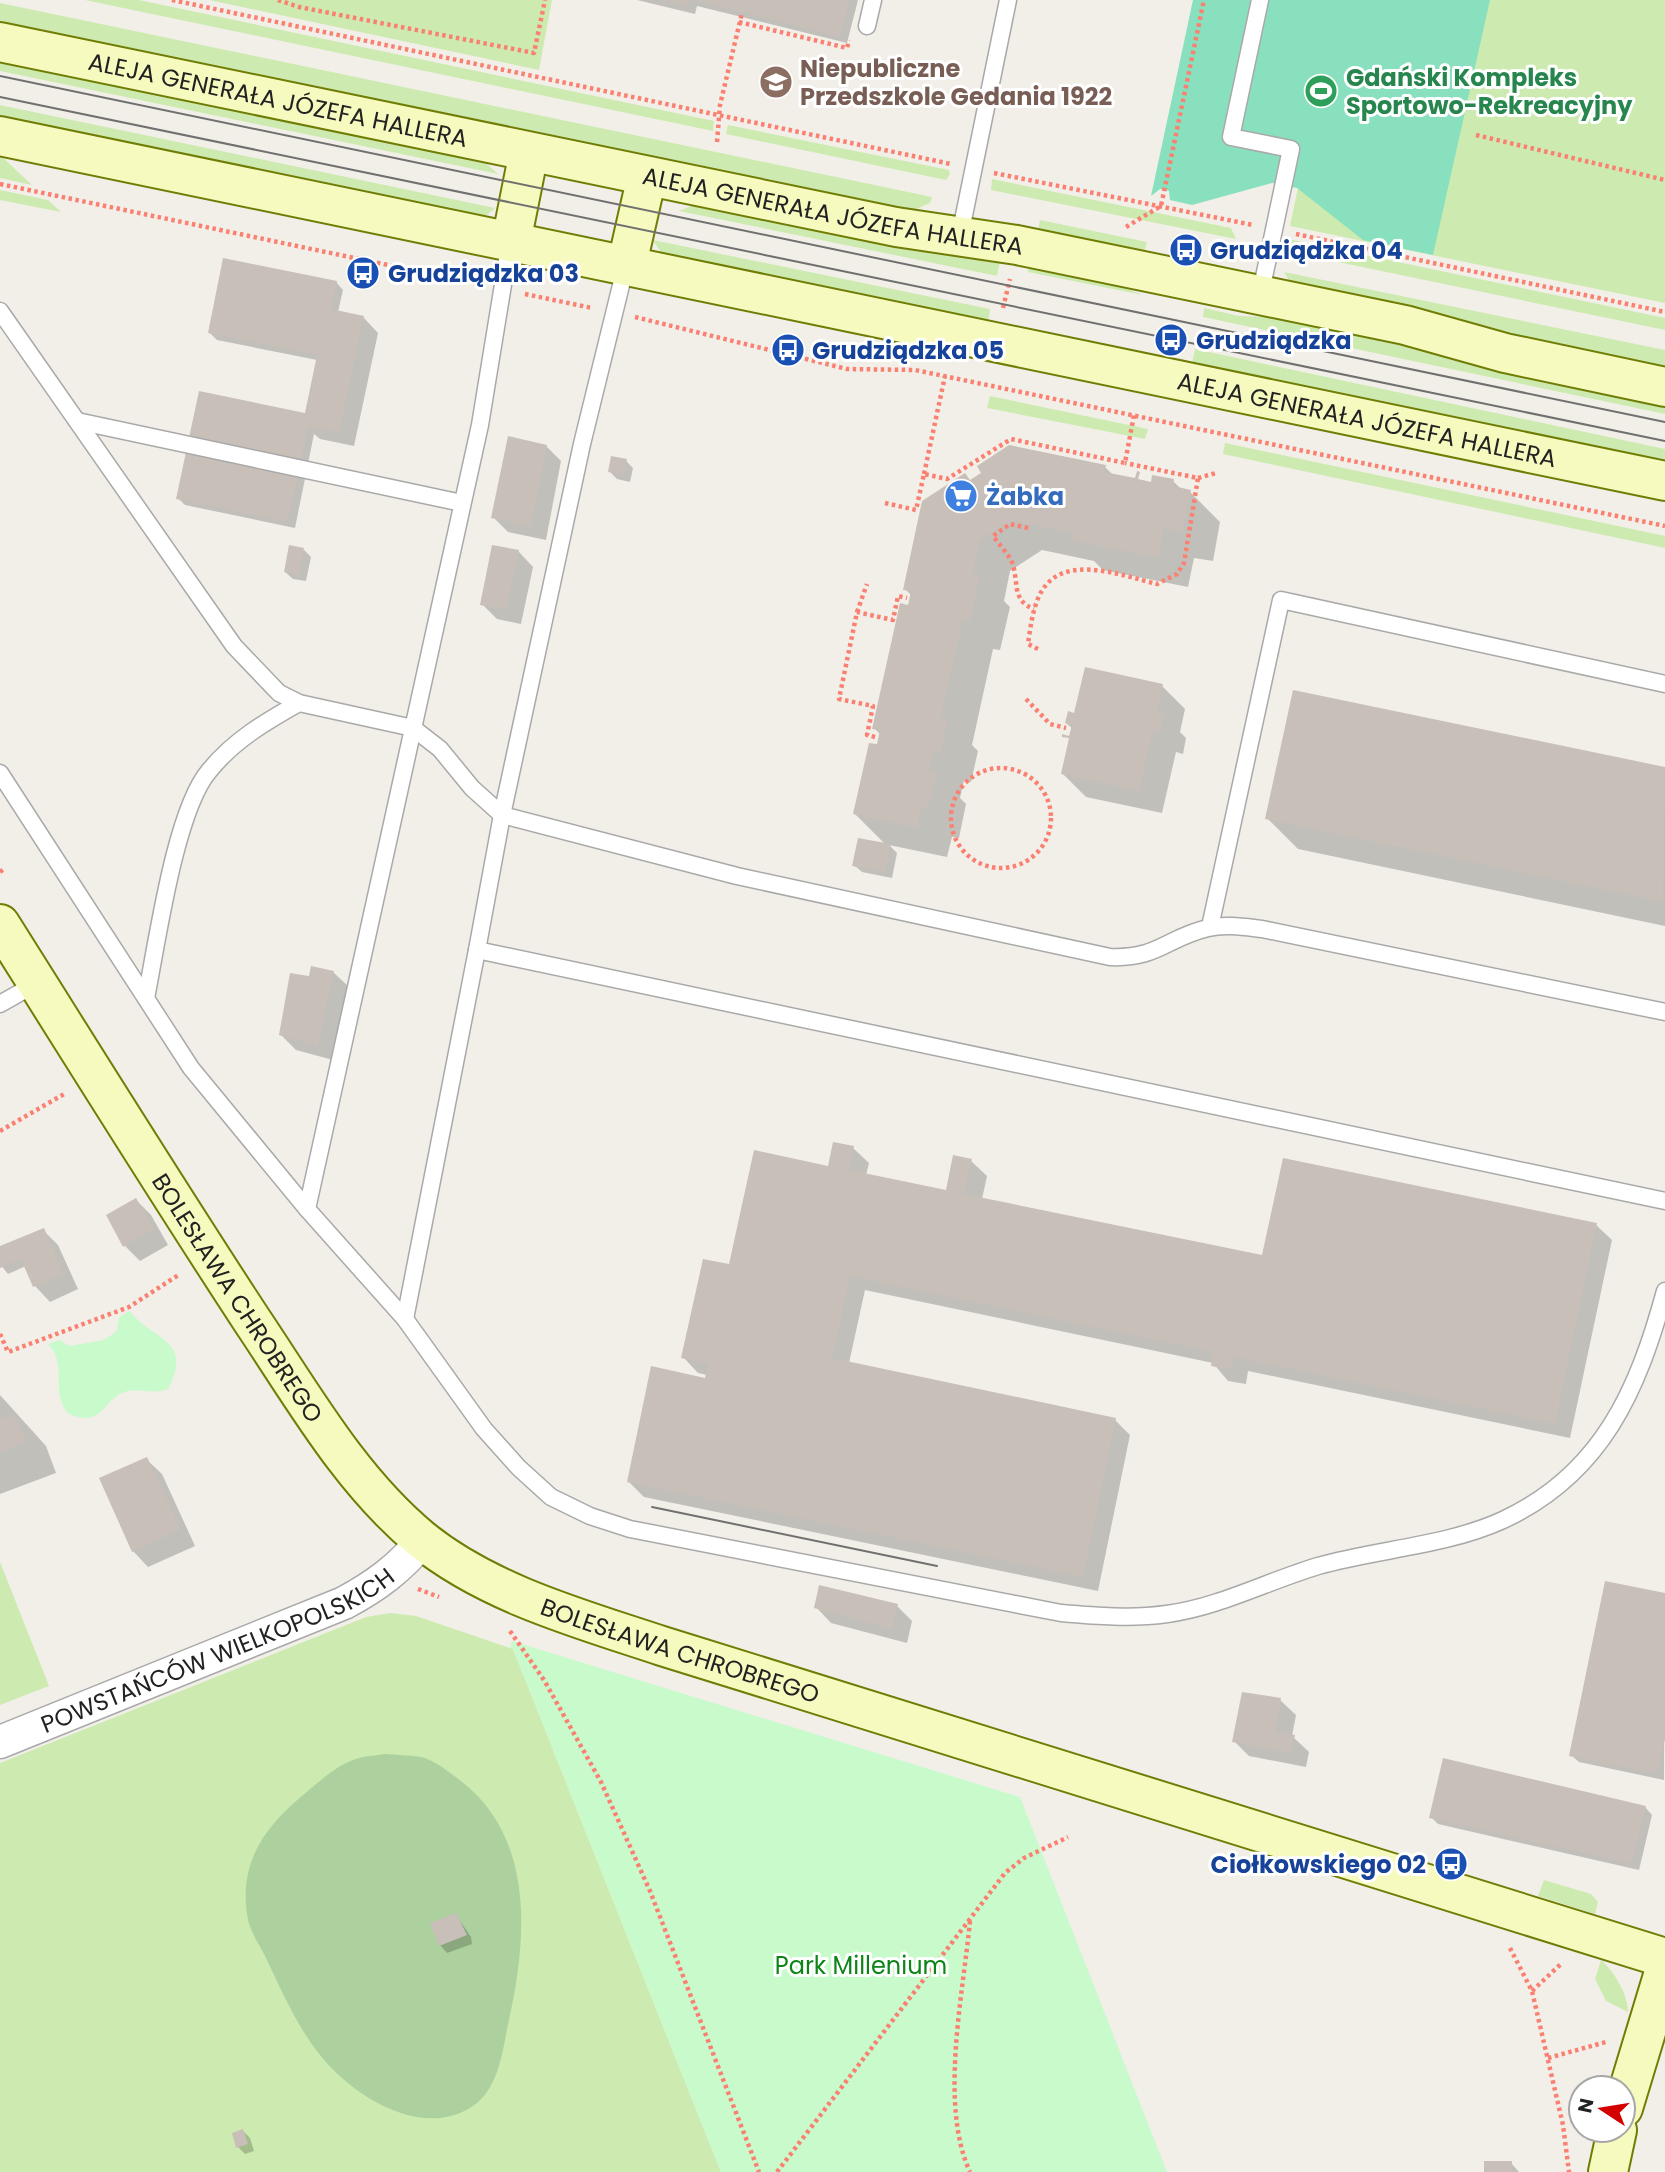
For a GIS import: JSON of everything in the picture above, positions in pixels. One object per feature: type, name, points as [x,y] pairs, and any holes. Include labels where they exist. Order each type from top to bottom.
[{"type":"main road","name":"ALEJA GENERAŁA JÓZEFA HALLERA","points":[[0,42],[896,228],[960,234],[1405,325],[1505,353],[1665,387]]},
{"type":"main road","name":"ALEJA GENERAŁA JÓZEFA HALLERA","points":[[0,136],[1665,481]]},
{"type":"main road","points":[[511,242],[529,152]]},
{"type":"main road","points":[[626,264],[647,176]]},
{"type":"main road","name":"BOLESŁAWA CHROBREGO","points":[[0,924],[195,1233],[340,1453],[383,1504],[423,1540],[460,1564],[544,1605],[638,1639],[1665,1958]]},
{"type":"main road","points":[[1633,2074],[1665,1969]]},
{"type":"main road","points":[[1608,2172],[1614,2144]]},
{"type":"street","name":"POWSTAŃCÓW WIELKOPOLSKICH","points":[[0,1742],[344,1603],[374,1587],[397,1569],[423,1540]]},
{"type":"lane","points":[[867,26],[873,0]]},
{"type":"lane","points":[[960,234],[1009,0]]},
{"type":"lane","points":[[1259,0],[1231,137],[1291,149],[1260,296]]},
{"type":"lane","points":[[307,1209],[480,425],[511,242]]},
{"type":"lane","points":[[405,1319],[502,815],[590,409],[626,264]]},
{"type":"lane","points":[[0,311],[233,646],[279,693],[299,703],[412,728],[440,749],[472,788],[502,815],[737,876],[1111,957],[1135,958],[1157,951],[1182,936],[1210,928],[1262,929],[1665,1013]]},
{"type":"lane","points":[[77,421],[462,503]]},
{"type":"lane","points":[[1210,928],[1280,600],[1665,684]]},
{"type":"lane","points":[[146,998],[189,807],[207,773],[233,746],[264,722],[299,703]]},
{"type":"lane","points":[[0,773],[191,1068],[307,1209],[405,1319],[484,1429],[519,1468],[551,1497],[590,1516],[690,1543],[818,1563],[1061,1614],[1111,1618],[1167,1615],[1214,1603],[1317,1567],[1444,1539],[1502,1520],[1544,1496],[1598,1447],[1631,1393],[1665,1291]]},
{"type":"lane","points":[[477,950],[1665,1201]]},
{"type":"lane","points":[[0,1004],[37,983]]},
{"type":"path","points":[[172,0],[1665,312]]},
{"type":"path","points":[[278,0],[299,7],[534,52],[545,0]]},
{"type":"path","points":[[1126,227],[1161,206],[1204,0]]},
{"type":"path","points":[[717,142],[742,13]]},
{"type":"path","points":[[739,22],[847,47],[850,34],[867,26]]},
{"type":"path","points":[[1476,135],[1665,180]]},
{"type":"path","points":[[0,184],[613,312],[847,369],[915,370],[1665,526]]},
{"type":"path","points":[[986,384],[1017,245]]},
{"type":"path","points":[[885,503],[916,510],[945,376]]},
{"type":"path","points":[[1125,463],[1134,415]]},
{"type":"path","points":[[924,474],[947,479],[1011,439],[1198,478],[1216,473]]},
{"type":"path","points":[[1038,649],[1028,643],[1034,609],[1048,585],[1063,573],[1087,568],[1157,584],[1177,574],[1184,563],[1198,478]]},
{"type":"path","points":[[1028,528],[1010,524],[993,536],[1010,559],[1018,597],[1025,605],[1034,609]]},
{"type":"path","points":[[867,584],[857,612],[839,699],[873,706],[867,735],[875,737]]},
{"type":"path","points":[[857,612],[893,620],[898,596],[907,598]]},
{"type":"path","points":[[1026,698],[1050,723],[1066,728]]},
{"type":"path","points":[[998,768],[1009,769],[1031,778],[1045,796],[1049,807],[1049,830],[1039,850],[1021,864],[1010,867],[987,866],[967,855],[954,836],[951,824],[954,802],[967,782],[976,775],[998,768]]},
{"type":"path","points":[[0,1131],[68,1091]]},
{"type":"path","points":[[0,1334],[8,1352],[129,1307],[189,1268]]},
{"type":"path","points":[[503,1628],[512,1632],[526,1658],[544,1680],[601,1782],[650,1891],[759,2172]]},
{"type":"path","points":[[777,2172],[1005,1873],[1024,1858],[1068,1837]]},
{"type":"path","points":[[970,1918],[954,2092],[960,2149],[970,2172]]},
{"type":"path","points":[[1504,1937],[1532,1991],[1563,2125],[1569,2172]]},
{"type":"path","points":[[1532,1991],[1570,1955]]},
{"type":"path","points":[[1548,2058],[1617,2039]]},
{"type":"green space","points":[[85,0],[139,0],[714,121],[713,131]]},
{"type":"green space","points":[[209,0],[552,0],[539,70]]},
{"type":"green space","name":"Gdański Kompleks Sportowo-Rekreacyjny","points":[[1193,0],[1490,0],[1433,255],[1363,240],[1297,188],[1272,183],[1192,205],[1170,200],[1169,191],[1160,189],[1151,196]]},
{"type":"green space","points":[[1456,0],[1665,0],[1665,303],[1290,226],[1299,183]]},
{"type":"green space","points":[[0,3],[932,197],[930,203],[909,212],[0,24]]},
{"type":"green space","points":[[0,60],[484,161],[498,174],[0,71]]},
{"type":"green space","points":[[0,105],[495,208],[487,215],[479,216],[0,118]]},
{"type":"green space","points":[[728,125],[949,170],[950,174],[946,180],[726,134]]},
{"type":"green space","points":[[0,155],[32,185],[0,178]]},
{"type":"green space","points":[[992,179],[1231,228],[1236,239],[991,190]]},
{"type":"green space","points":[[0,190],[48,200],[61,212],[0,200]]},
{"type":"green space","points":[[694,205],[1002,251],[997,276],[679,211]]},
{"type":"green space","points":[[1040,220],[1147,242],[1145,250],[1036,240]]},
{"type":"green space","points":[[1288,239],[1665,318],[1665,330],[1285,251]]},
{"type":"green space","points":[[653,240],[990,309],[988,322],[662,254]]},
{"type":"green space","points":[[1030,257],[1053,261],[1143,295],[1028,272]]},
{"type":"green space","points":[[1284,272],[1665,350],[1665,369],[1307,294],[1292,285]]},
{"type":"green space","points":[[1204,308],[1239,316],[1310,318],[1665,405],[1665,414],[1203,317]]},
{"type":"green space","points":[[1195,349],[1665,449],[1665,463],[1192,364]]},
{"type":"green space","points":[[990,396],[1148,429],[1145,439],[987,408]]},
{"type":"green space","points":[[1225,443],[1665,536],[1665,548],[1223,454]]},
{"type":"green space","points":[[130,1311],[173,1350],[175,1372],[168,1389],[128,1391],[113,1399],[97,1415],[90,1417],[81,1418],[69,1414],[60,1398],[57,1361],[48,1344],[60,1340],[69,1346],[104,1340],[117,1331],[119,1317]]},
{"type":"green space","points":[[0,1562],[49,1686],[0,1705]]},
{"type":"green space","points":[[390,1613],[416,1616],[513,1649],[721,2172],[0,2172],[0,1763],[366,1617]]},
{"type":"green space","name":"Park Millenium","points":[[512,1641],[1020,1797],[1167,2172],[721,2172],[513,1649],[510,1648]]},
{"type":"green space","points":[[384,1754],[416,1756],[432,1761],[461,1781],[485,1804],[502,1831],[513,1860],[520,1892],[520,1956],[505,2042],[496,2076],[477,2103],[457,2114],[436,2118],[392,2110],[351,2086],[334,2071],[297,2021],[248,1920],[246,1899],[251,1862],[268,1831],[294,1803],[335,1769],[357,1759]]},
{"type":"green space","points":[[1544,1880],[1591,1894],[1598,1902],[1595,1914],[1538,1896]]},
{"type":"green space","points":[[1601,1960],[1619,1984],[1626,1998],[1628,2012],[1606,2001],[1595,1979]]},
{"type":"building","points":[[661,0],[690,0],[688,7]]},
{"type":"building","name":"Niepubliczne Przedszkole Gedania 1922","points":[[693,0],[850,0],[840,37]]},
{"type":"building","points":[[223,258],[337,281],[331,309],[364,316],[339,432],[308,426],[288,522],[176,499],[199,391],[305,413],[317,355],[208,333]]},
{"type":"building","points":[[508,436],[547,445],[531,526],[491,518]]},
{"type":"building","points":[[1009,445],[1106,465],[1104,472],[1135,478],[1137,471],[1140,472],[1138,479],[1151,482],[1152,475],[1174,479],[1173,486],[1191,490],[1182,532],[1164,528],[1158,558],[1070,540],[1072,533],[1011,521],[980,540],[973,573],[980,575],[970,621],[963,619],[941,717],[948,719],[941,752],[933,751],[929,771],[937,772],[928,809],[922,807],[917,828],[853,814],[869,743],[877,744],[880,730],[872,729],[900,603],[908,605],[911,591],[903,590],[922,501],[965,473],[970,480],[981,473],[977,466]]},
{"type":"building","points":[[611,456],[627,459],[624,475],[608,472]]},
{"type":"building","points":[[289,545],[304,548],[299,575],[284,572]]},
{"type":"building","points":[[492,545],[519,550],[506,610],[480,605]]},
{"type":"building","points":[[1085,667],[1163,684],[1157,712],[1164,714],[1160,732],[1153,730],[1139,791],[1061,774],[1069,738],[1062,737],[1062,734],[1069,736],[1072,725],[1065,723],[1068,711],[1074,713]]},
{"type":"building","points":[[1293,690],[1665,767],[1663,902],[1265,819]]},
{"type":"building","points":[[858,838],[891,844],[885,872],[852,866]]},
{"type":"building","points":[[311,966],[334,971],[318,1046],[279,1035],[290,973],[309,976]]},
{"type":"building","points":[[833,1142],[854,1146],[849,1170],[946,1190],[953,1155],[972,1159],[964,1194],[1262,1255],[1283,1158],[1597,1223],[1555,1424],[1234,1357],[1231,1370],[1211,1366],[1213,1352],[850,1276],[832,1358],[1116,1418],[1083,1577],[627,1482],[651,1366],[705,1378],[708,1364],[681,1358],[703,1259],[729,1264],[754,1150],[828,1166]]},
{"type":"building","points":[[136,1198],[154,1229],[123,1247],[106,1215]]},
{"type":"building","points":[[44,1228],[64,1274],[33,1287],[21,1259],[0,1268],[0,1246]]},
{"type":"building","points":[[15,1414],[26,1442],[0,1452],[0,1419]]},
{"type":"building","points":[[147,1457],[181,1530],[132,1552],[99,1478]]},
{"type":"building","points":[[1605,1581],[1665,1593],[1665,1739],[1657,1774],[1569,1756]]},
{"type":"building","points":[[819,1585],[898,1604],[892,1629],[814,1608]]},
{"type":"building","points":[[1242,1692],[1281,1698],[1275,1732],[1295,1735],[1291,1753],[1232,1742]]},
{"type":"building","points":[[1443,1758],[1646,1806],[1632,1864],[1429,1818]]},
{"type":"building","points":[[456,1913],[467,1935],[439,1946],[430,1923]]},
{"type":"building","points":[[243,2129],[248,2144],[236,2148],[232,2133]]},
{"type":"building","points":[[1484,2161],[1512,2161],[1512,2172],[1484,2172]]},
{"type":"tram line","points":[[0,76],[1665,422]]},
{"type":"tram line","points":[[0,97],[1665,441]]},
{"type":"tram line","points":[[652,1507],[937,1566]]},
{"type":"place","name":"Niepubliczne Przedszkole Gedania 1922","points":[[776,82]]},
{"type":"place","name":"Gdański Kompleks Sportowo-Rekreacyjny","points":[[1321,91]]},
{"type":"place","name":"Grudziądzka 04","points":[[1186,250]]},
{"type":"place","name":"Grudziądzka 03","points":[[363,273]]},
{"type":"place","name":"Grudziądzka","points":[[1171,340]]},
{"type":"place","name":"Grudziądzka 05","points":[[788,350]]},
{"type":"place","name":"Żabka","points":[[961,496]]},
{"type":"place","name":"Ciołkowskiego 02","points":[[1451,1864]]}]
